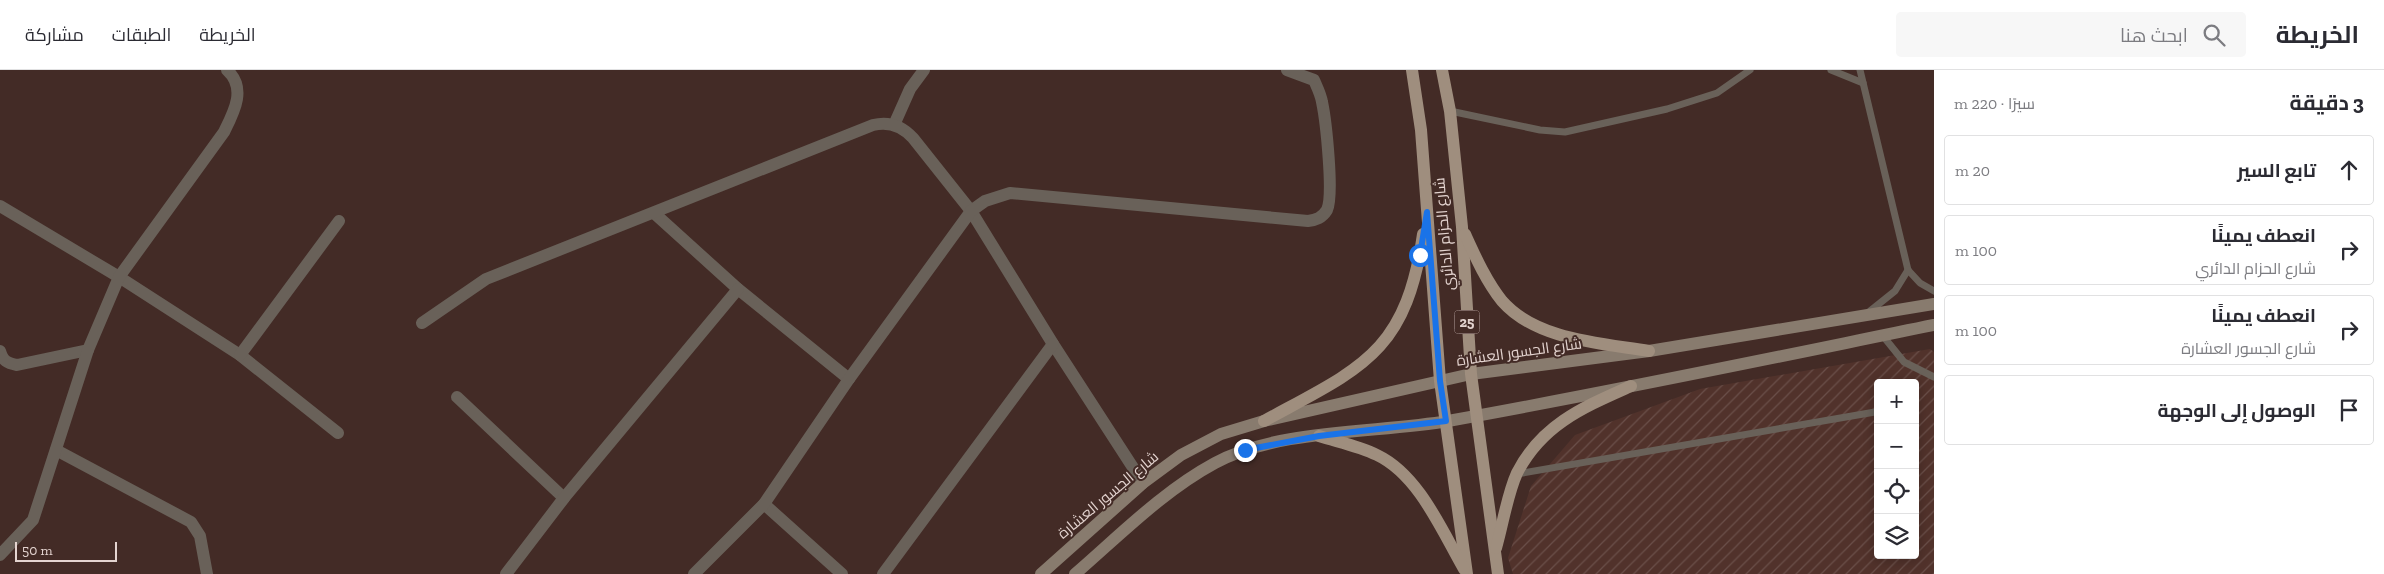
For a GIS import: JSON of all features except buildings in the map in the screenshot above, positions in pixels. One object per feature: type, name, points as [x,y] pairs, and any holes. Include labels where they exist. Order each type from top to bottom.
[{"type":"main road","name":"شارع الحزام الدائري","points":[[1412,70],[1421,130],[1440,381],[1467,574]]},
{"type":"main road","name":"شارع الحزام الدائري","points":[[1442,70],[1450,111],[1462,227],[1471,374],[1498,574]]},
{"type":"main road","points":[[1264,420],[1343,378],[1364,364],[1379,350],[1399,320],[1410,296],[1420,255],[1427,212]]},
{"type":"main road","points":[[1462,227],[1478,262],[1497,294],[1515,312],[1531,323],[1580,339],[1649,351]]},
{"type":"main road","name":"شارع الجسور العشارة","points":[[1040,574],[1143,482],[1181,456],[1221,434],[1264,420],[1471,374],[1649,351],[1934,304]]},
{"type":"main road","points":[[1075,574],[1157,503],[1215,462],[1245,450],[1319,436],[1446,421],[1934,325]]},
{"type":"main road","points":[[1494,555],[1517,474],[1531,451],[1556,425],[1577,410],[1631,386]]},
{"type":"main road","points":[[1319,436],[1376,454],[1392,463],[1404,474],[1418,490],[1467,574]]},
{"type":"street","points":[[0,554],[33,520],[88,350],[119,277],[224,132],[235,111],[238,88],[232,75],[226,70]]},
{"type":"street","points":[[894,125],[910,89],[924,70]]},
{"type":"street","points":[[694,574],[764,504],[849,379],[971,211],[985,201],[1010,193],[1298,220],[1316,220],[1323,216],[1328,208],[1329,199],[1327,144],[1322,101],[1314,80],[1287,70]]},
{"type":"street","points":[[422,323],[486,279],[873,125],[882,123],[894,125],[905,130],[913,138],[971,211],[1052,344],[1143,482]]},
{"type":"street","points":[[0,206],[119,277],[240,355],[338,433]]},
{"type":"street","points":[[654,213],[738,288],[849,379]]},
{"type":"street","points":[[240,355],[339,221]]},
{"type":"street","points":[[506,574],[564,498],[738,288]]},
{"type":"street","points":[[883,574],[1052,344]]},
{"type":"street","points":[[0,352],[2,358],[9,364],[16,364],[88,350]]},
{"type":"street","points":[[457,397],[564,498]]},
{"type":"street","points":[[56,450],[191,522],[200,536],[207,574]]},
{"type":"street","points":[[764,504],[842,574]]},
{"type":"lane","points":[[1450,111],[1540,130],[1565,132],[1596,127],[1667,109],[1717,93],[1750,70]]},
{"type":"lane","points":[[1831,70],[1863,83]]},
{"type":"lane","points":[[1860,70],[1908,270],[1920,283],[1934,291]]},
{"type":"lane","points":[[1862,316],[1886,300],[1902,282],[1908,270]]},
{"type":"lane","points":[[1883,336],[1904,362],[1934,377]]},
{"type":"lane","points":[[1517,474],[1874,412]]},
{"type":"shaded area","points":[[1930,349],[1934,352],[1934,574],[1513,574],[1508,558],[1531,486],[1575,435],[1700,389]]},
{"type":"route","points":[[1245,450],[1319,436],[1446,421],[1440,381],[1427,212],[1420,255]]}]
